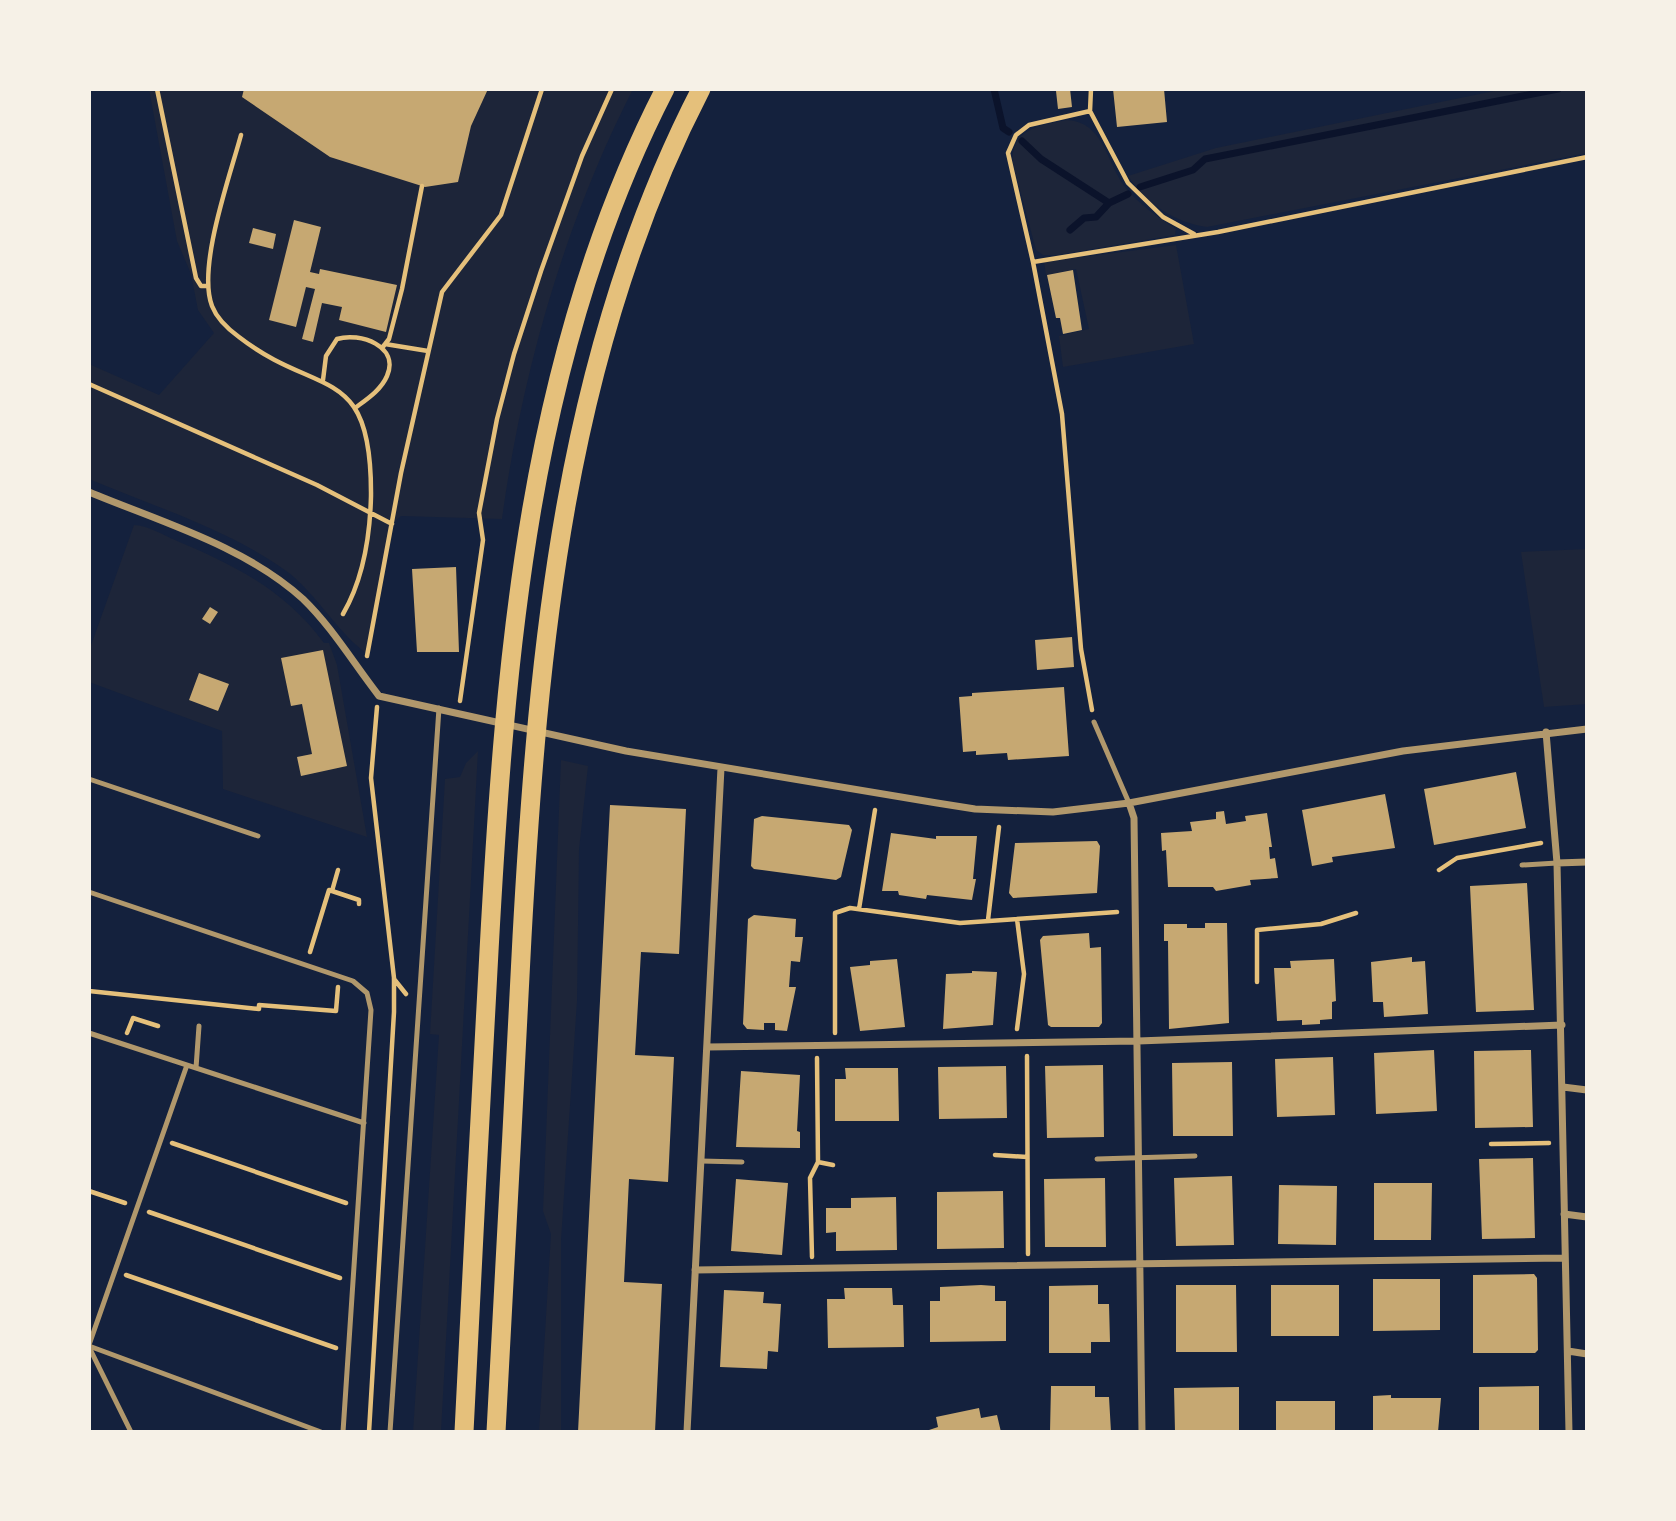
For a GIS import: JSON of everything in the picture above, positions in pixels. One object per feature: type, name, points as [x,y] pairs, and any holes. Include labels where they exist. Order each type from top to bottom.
[{"type":"highway","points":[[464,1432],[495,840],[524,552],[553,401],[580,300],[614,201],[665,89]]},
{"type":"highway","points":[[496,1432],[529,817],[556,557],[585,408],[611,307],[645,210],[701,89]]},
{"type":"street","points":[[89,492],[235,554],[281,582],[318,616],[379,696],[721,768],[975,809],[1053,812],[1129,803],[1403,751],[1587,729]]},
{"type":"street","points":[[1546,732],[1557,863],[1569,1432]]},
{"type":"street","points":[[687,1432],[721,768]]},
{"type":"street","points":[[1129,803],[1134,818],[1142,1432]]},
{"type":"street","points":[[1557,863],[1587,862]]},
{"type":"street","points":[[707,1047],[1138,1041],[1562,1025]]},
{"type":"street","points":[[1563,1087],[1587,1090]]},
{"type":"street","points":[[1564,1213],[1587,1217]]},
{"type":"street","points":[[695,1270],[1565,1258]]},
{"type":"street","points":[[1568,1351],[1587,1354]]},
{"type":"lane","points":[[390,1432],[439,708]]},
{"type":"lane","points":[[1094,722],[1129,803]]},
{"type":"lane","points":[[89,779],[258,836]]},
{"type":"lane","points":[[1522,865],[1557,863]]},
{"type":"lane","points":[[89,892],[339,976],[361,986],[371,1003],[343,1432]]},
{"type":"lane","points":[[195,1068],[199,1026]]},
{"type":"lane","points":[[89,1032],[364,1123]]},
{"type":"lane","points":[[131,1432],[89,1346],[187,1065]]},
{"type":"lane","points":[[1097,1159],[1195,1156]]},
{"type":"lane","points":[[701,1161],[742,1162]]},
{"type":"lane","points":[[89,1346],[321,1432]]},
{"type":"path","points":[[157,89],[196,278],[201,286],[208,286]]},
{"type":"path","points":[[368,654],[428,351],[445,285],[501,215],[542,89]]},
{"type":"path","points":[[460,713],[483,540],[479,513],[491,444],[514,354],[541,271],[582,156],[612,89]]},
{"type":"path","points":[[1091,89],[1090,111],[1118,166],[1138,195],[1163,217],[1194,235]]},
{"type":"path","points":[[1090,111],[1029,125],[1016,135],[1009,149],[1010,165],[1033,262],[1062,414],[1081,649],[1094,722]]},
{"type":"path","points":[[240,135],[211,249],[208,286],[216,314],[232,332],[261,351],[323,380],[345,395],[355,408],[363,426],[369,454],[370,513],[365,557],[352,599],[343,614]]},
{"type":"path","points":[[1033,262],[1194,235],[1587,157]]},
{"type":"path","points":[[355,408],[377,390],[388,374],[389,359],[384,346],[402,289],[407,251],[422,186]]},
{"type":"path","points":[[323,380],[326,356],[337,339],[346,336],[384,346],[428,351]]},
{"type":"path","points":[[89,384],[317,485],[392,524]]},
{"type":"path","points":[[369,1432],[394,1012],[394,978],[371,778],[379,696]]},
{"type":"path","points":[[859,909],[875,810]]},
{"type":"path","points":[[988,921],[999,828]]},
{"type":"path","points":[[1439,870],[1457,858],[1542,843]]},
{"type":"path","points":[[332,891],[338,870]]},
{"type":"path","points":[[306,965],[329,890],[359,900],[359,904]]},
{"type":"path","points":[[835,1046],[835,913],[850,908],[960,923],[1117,912]]},
{"type":"path","points":[[1257,982],[1257,929],[1321,924],[1356,913]]},
{"type":"path","points":[[1015,1043],[1024,974],[1017,919]]},
{"type":"path","points":[[89,991],[258,1009],[259,1005],[336,1011],[339,976]]},
{"type":"path","points":[[124,1044],[133,1018],[158,1026]]},
{"type":"path","points":[[1027,1043],[1029,1265]]},
{"type":"path","points":[[813,1268],[810,1178],[818,1162],[816,1046]]},
{"type":"path","points":[[162,1139],[359,1208]]},
{"type":"path","points":[[1491,1144],[1549,1143]]},
{"type":"path","points":[[995,1155],[1027,1157]]},
{"type":"path","points":[[818,1162],[833,1165]]},
{"type":"path","points":[[89,1191],[354,1283]]},
{"type":"path","points":[[115,1272],[348,1353]]},
{"type":"shaded area","points":[[149,89],[633,89],[587,192],[549,299],[521,408],[502,519],[401,516],[392,524],[368,654],[349,638],[299,582],[266,558],[218,532],[89,479],[89,364],[159,395],[214,333],[198,310],[191,274],[177,241]]},
{"type":"shaded area","points":[[1504,89],[1587,89],[1587,153],[1207,227],[1184,221],[1162,210],[1143,195],[1128,176],[1216,148]]},
{"type":"shaded area","points":[[1067,120],[1079,122],[1097,135],[1125,187],[1142,205],[1176,229],[1175,235],[1057,255],[1043,255],[1036,250],[1013,164],[1013,152],[1021,136],[1029,131]]},
{"type":"shaded area","points":[[1176,245],[1194,344],[1063,367],[1059,336],[1089,329],[1076,269],[1046,275],[1044,262]]},
{"type":"shaded area","points":[[134,525],[150,528],[197,549],[257,581],[293,608],[324,643],[329,643],[337,665],[367,837],[223,789],[222,731],[89,682],[89,651]]},
{"type":"shaded area","points":[[1587,549],[1587,704],[1544,707],[1521,552]]},
{"type":"shaded area","points":[[478,751],[441,1432],[413,1432],[439,1035],[430,1034],[445,779],[460,777],[466,763]]},
{"type":"shaded area","points":[[561,760],[588,766],[579,850],[577,1001],[561,1240],[561,1432],[539,1432],[551,1234],[543,1211]]},
{"type":"building","points":[[244,89],[488,89],[471,126],[458,182],[425,187],[330,157],[242,97]]},
{"type":"building","points":[[1070,89],[1072,107],[1058,109],[1056,91]]},
{"type":"building","points":[[1113,89],[1164,89],[1167,122],[1117,127]]},
{"type":"building","points":[[294,220],[321,227],[310,272],[319,274],[320,269],[397,285],[386,332],[339,320],[342,307],[322,303],[313,342],[302,339],[315,289],[306,287],[296,327],[269,320]]},
{"type":"building","points":[[253,228],[276,234],[273,249],[249,243]]},
{"type":"building","points":[[1073,270],[1082,330],[1063,334],[1060,318],[1056,318],[1047,275]]},
{"type":"building","points":[[456,567],[459,652],[417,652],[412,569]]},
{"type":"building","points":[[210,607],[218,612],[210,624],[202,619]]},
{"type":"building","points":[[1072,637],[1074,667],[1037,670],[1035,640]]},
{"type":"building","points":[[323,650],[347,766],[301,776],[297,757],[312,754],[302,704],[291,706],[281,658]]},
{"type":"building","points":[[199,673],[229,684],[218,711],[189,700]]},
{"type":"building","points":[[1064,687],[1069,756],[1008,760],[1007,753],[976,755],[976,751],[963,752],[959,697],[972,696],[972,693]]},
{"type":"building","points":[[1516,772],[1526,828],[1434,845],[1424,789]]},
{"type":"building","points":[[1385,794],[1395,848],[1332,857],[1333,862],[1312,866],[1302,810]]},
{"type":"building","points":[[610,805],[686,809],[679,954],[641,952],[635,1055],[674,1057],[668,1182],[629,1179],[624,1282],[662,1284],[655,1432],[578,1432]]},
{"type":"building","points":[[1224,811],[1226,824],[1246,821],[1245,816],[1267,813],[1272,847],[1269,847],[1270,859],[1275,858],[1278,878],[1250,880],[1251,885],[1216,891],[1213,887],[1168,887],[1166,850],[1162,851],[1161,833],[1192,831],[1190,822],[1216,819],[1216,812]]},
{"type":"building","points":[[762,816],[849,825],[852,830],[841,877],[836,880],[754,869],[751,866],[754,819]]},
{"type":"building","points":[[891,833],[936,839],[936,836],[977,836],[973,879],[976,879],[972,900],[927,895],[926,899],[899,895],[898,891],[882,891]]},
{"type":"building","points":[[1097,841],[1100,846],[1097,893],[1013,898],[1009,893],[1015,843]]},
{"type":"building","points":[[1527,883],[1534,1010],[1476,1012],[1470,886]]},
{"type":"building","points":[[754,915],[796,919],[795,937],[803,937],[800,962],[791,961],[789,987],[796,987],[787,1031],[775,1030],[775,1023],[764,1023],[764,1030],[747,1029],[743,1024],[748,919]]},
{"type":"building","points":[[1205,923],[1227,923],[1229,1023],[1169,1029],[1168,941],[1164,941],[1164,924],[1187,924],[1187,928],[1205,928]]},
{"type":"building","points":[[1089,933],[1090,948],[1101,947],[1102,1023],[1099,1027],[1051,1027],[1048,1025],[1040,940],[1043,936]]},
{"type":"building","points":[[1412,957],[1412,962],[1425,961],[1428,1014],[1384,1017],[1383,1002],[1373,1002],[1371,962]]},
{"type":"building","points":[[897,959],[905,1027],[860,1031],[850,967],[870,965],[870,961]]},
{"type":"building","points":[[1334,959],[1336,1001],[1332,1002],[1332,1019],[1320,1020],[1320,1024],[1302,1025],[1302,1020],[1277,1021],[1274,968],[1291,968],[1290,961]]},
{"type":"building","points":[[997,972],[993,1025],[943,1029],[946,974]]},
{"type":"building","points":[[1434,1050],[1437,1111],[1376,1114],[1374,1053]]},
{"type":"building","points":[[1531,1050],[1533,1127],[1475,1128],[1474,1051]]},
{"type":"building","points":[[1333,1057],[1335,1115],[1277,1117],[1275,1059]]},
{"type":"building","points":[[1232,1062],[1233,1136],[1173,1136],[1172,1063]]},
{"type":"building","points":[[1103,1065],[1104,1137],[1047,1138],[1045,1066]]},
{"type":"building","points":[[1006,1066],[1007,1118],[939,1119],[938,1067]]},
{"type":"building","points":[[845,1068],[898,1068],[899,1121],[835,1121],[835,1079],[846,1079]]},
{"type":"building","points":[[741,1071],[800,1075],[797,1131],[800,1132],[800,1148],[736,1147]]},
{"type":"building","points":[[1533,1158],[1535,1238],[1482,1239],[1479,1159]]},
{"type":"building","points":[[1232,1176],[1234,1245],[1176,1246],[1174,1178]]},
{"type":"building","points":[[1105,1178],[1106,1247],[1045,1247],[1044,1179]]},
{"type":"building","points":[[736,1179],[788,1183],[782,1255],[731,1251]]},
{"type":"building","points":[[1374,1183],[1432,1183],[1431,1240],[1374,1240]]},
{"type":"building","points":[[1279,1185],[1337,1186],[1336,1245],[1278,1244]]},
{"type":"building","points":[[1003,1191],[1004,1248],[937,1249],[937,1192]]},
{"type":"building","points":[[896,1197],[897,1250],[836,1251],[836,1232],[826,1233],[826,1208],[851,1208],[851,1198]]},
{"type":"building","points":[[1534,1274],[1537,1278],[1538,1350],[1535,1353],[1473,1353],[1473,1275]]},
{"type":"building","points":[[1373,1279],[1440,1279],[1440,1330],[1373,1331]]},
{"type":"building","points":[[1098,1285],[1098,1304],[1109,1304],[1110,1342],[1091,1342],[1091,1353],[1049,1353],[1049,1286]]},
{"type":"building","points":[[1176,1285],[1236,1285],[1237,1352],[1176,1352]]},
{"type":"building","points":[[1271,1285],[1339,1285],[1339,1336],[1271,1336]]},
{"type":"building","points":[[995,1286],[995,1301],[1006,1301],[1006,1341],[930,1342],[930,1301],[940,1301],[940,1287]]},
{"type":"building","points":[[844,1288],[892,1288],[893,1305],[903,1305],[904,1347],[828,1348],[827,1299],[845,1299]]},
{"type":"building","points":[[724,1290],[764,1292],[763,1303],[781,1304],[778,1352],[768,1351],[767,1369],[720,1367]]},
{"type":"building","points":[[1051,1386],[1095,1386],[1095,1397],[1109,1397],[1111,1432],[1050,1432]]},
{"type":"building","points":[[1539,1386],[1539,1432],[1479,1432],[1479,1387]]},
{"type":"building","points":[[1239,1387],[1239,1432],[1175,1432],[1174,1388]]},
{"type":"building","points":[[1391,1395],[1391,1398],[1441,1398],[1438,1432],[1373,1432],[1373,1396]]},
{"type":"building","points":[[1276,1401],[1335,1401],[1335,1432],[1276,1432]]},
{"type":"building","points":[[979,1408],[981,1418],[997,1415],[1001,1432],[923,1432],[938,1427],[936,1417]]},
{"type":"waterway","points":[[994,89],[1003,128],[1009,132]]},
{"type":"waterway","points":[[1140,187],[1193,170],[1205,159],[1558,89]]},
{"type":"waterway","points":[[1022,141],[1041,159],[1109,203]]},
{"type":"waterway","points":[[1070,230],[1084,218],[1096,217],[1109,203],[1128,194]]}]
